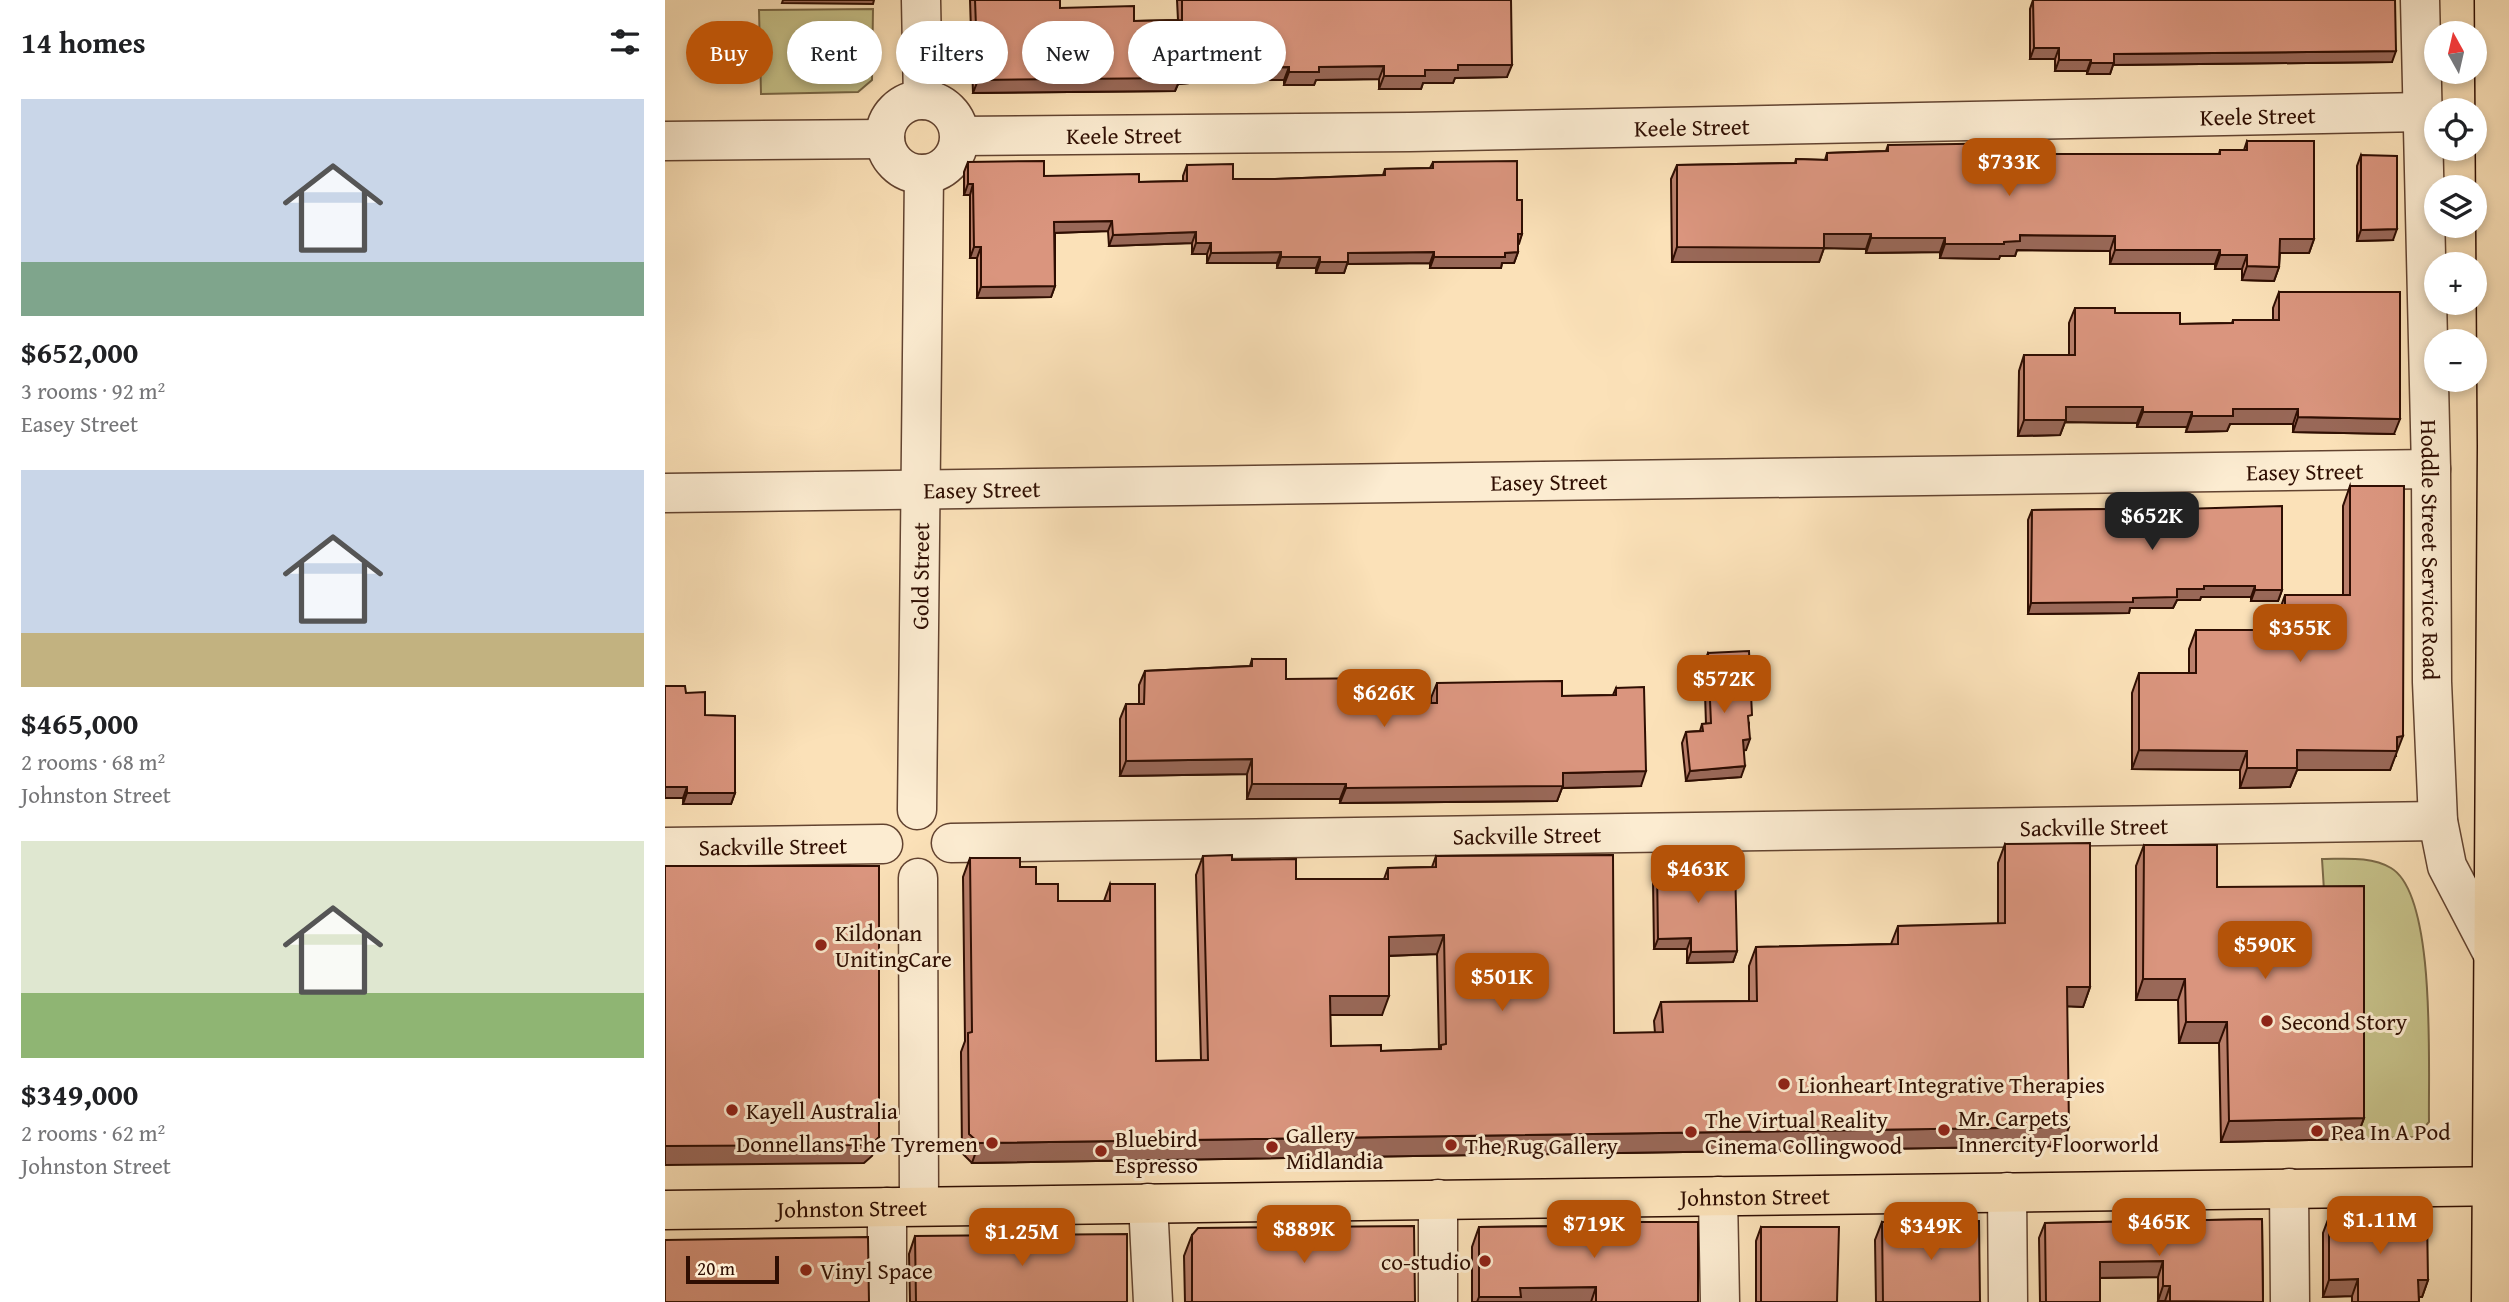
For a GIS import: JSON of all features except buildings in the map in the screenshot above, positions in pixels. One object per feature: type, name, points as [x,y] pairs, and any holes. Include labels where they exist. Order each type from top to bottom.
[{"type":"main road","points":[[2491,1302],[2499,1186],[2495,958],[2503,201],[2502,100],[2494,0]]},
{"type":"main road","name":"Johnston Street","points":[[665,1210],[2499,1186]]},
{"type":"street","points":[[921,0],[923,100]]},
{"type":"street","name":"Hoddle Street Service Road","points":[[2420,0],[2431,469],[2432,682],[2438,821],[2447,866],[2495,958]]},
{"type":"street","points":[[923,100],[934,101],[953,115],[960,136],[953,158],[945,166],[924,174],[902,168],[893,161],[885,139],[892,116],[911,102],[923,100]]},
{"type":"street","name":"Keele Street","points":[[960,136],[1423,132],[2422,112]]},
{"type":"street","points":[[665,141],[885,139]]},
{"type":"street","name":"Gold Street","points":[[917,810],[924,174]]},
{"type":"street","name":"Easey Street","points":[[665,493],[2431,469]]},
{"type":"street","points":[[917,810],[927,812],[944,824],[951,843],[945,864],[929,876],[918,878],[897,872],[889,864],[883,844],[884,834],[897,817],[917,810]]},
{"type":"street","name":"Sackville Street","points":[[951,843],[2438,821]]},
{"type":"street","name":"Sackville Street","points":[[665,847],[883,844]]},
{"type":"street","points":[[887,1302],[903,1206],[918,878]]},
{"type":"street","points":[[2289,1188],[2290,1302]]},
{"type":"street","points":[[2007,1192],[2008,1302]]},
{"type":"street","points":[[1718,1195],[1720,1302]]},
{"type":"street","points":[[1438,1199],[1438,1302]]},
{"type":"street","points":[[1147,1203],[1153,1302]]},
{"type":"shaded area","points":[[873,9],[873,21],[787,21],[787,84],[867,84],[858,92],[761,94],[761,84],[773,84],[773,21],[759,21],[759,10]]},
{"type":"shaded area","points":[[2322,859],[2366,860],[2391,868],[2406,884],[2416,912],[2427,985],[2429,1122],[2416,1137],[2356,1139],[2357,907],[2325,906]]},
{"type":"place","name":"Kildonan UnitingCare","points":[[821,945]]},
{"type":"place","name":"Second Story","points":[[2267,1021]]},
{"type":"place","name":"Lionheart Integrative Therapies","points":[[1784,1084]]},
{"type":"place","name":"Kayell Australia","points":[[732,1110]]},
{"type":"place","name":"Mr. Carpets Innercity Floorworld","points":[[1944,1130]]},
{"type":"place","name":"Pea In A Pod","points":[[2317,1131]]},
{"type":"place","name":"The Virtual Reality Cinema Collingwood","points":[[1691,1132]]},
{"type":"place","name":"Donnellans The Tyremen","points":[[992,1143]]},
{"type":"place","name":"The Rug Gallery","points":[[1451,1145]]},
{"type":"place","name":"Gallery Midlandia","points":[[1272,1147]]},
{"type":"place","name":"Bluebird Espresso","points":[[1101,1151]]},
{"type":"place","name":"co-studio","points":[[1485,1261]]},
{"type":"place","name":"Vinyl Space","points":[[806,1270]]}]
